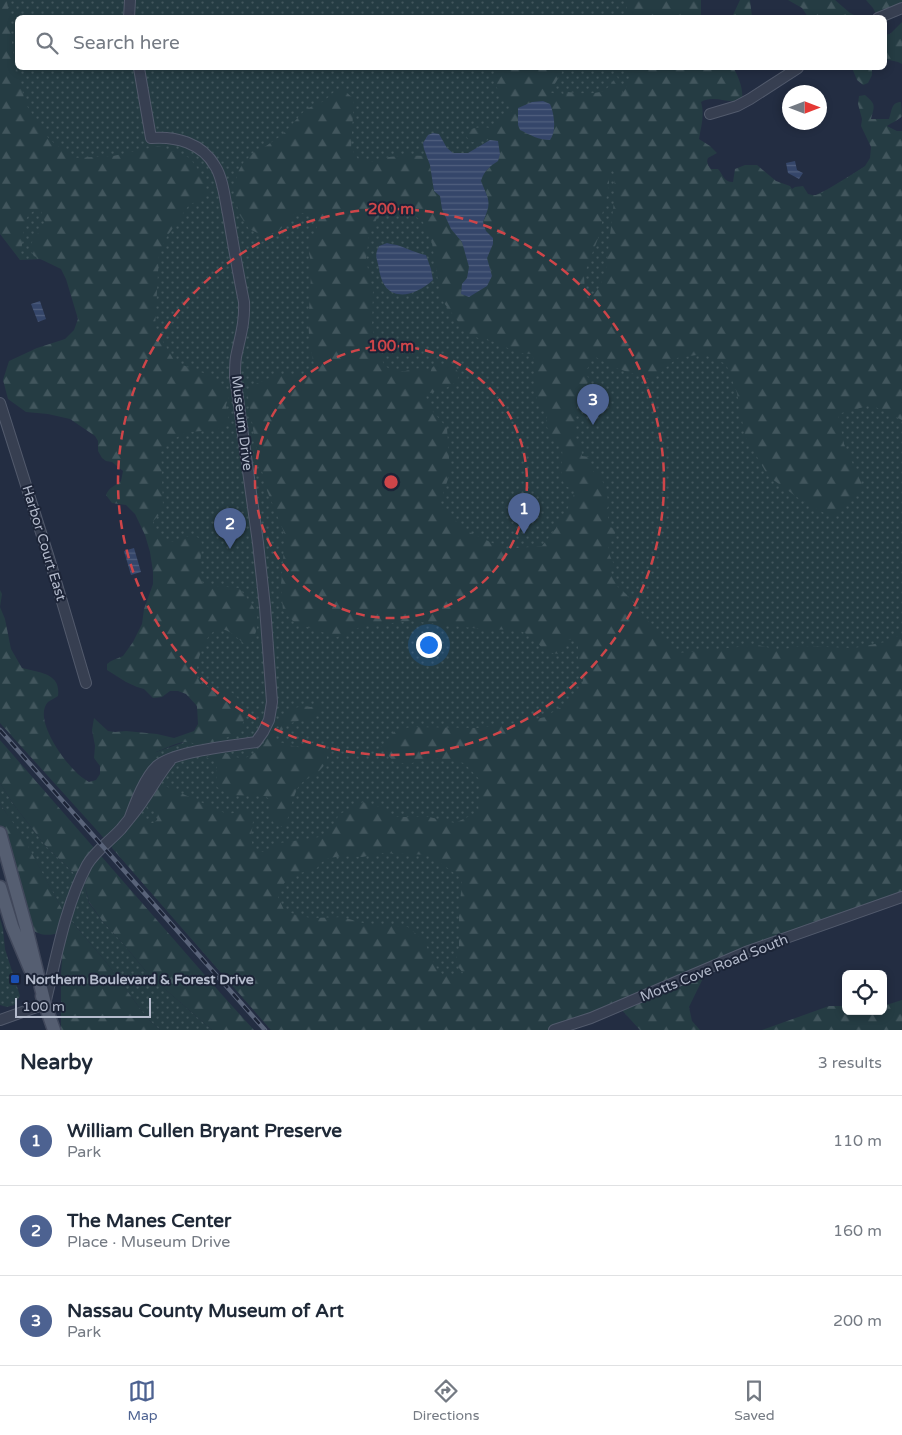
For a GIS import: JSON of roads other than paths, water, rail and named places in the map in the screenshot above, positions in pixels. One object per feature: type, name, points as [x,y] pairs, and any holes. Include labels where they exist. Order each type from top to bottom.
[{"type":"main road","points":[[0,833],[45,1004]]},
{"type":"main road","points":[[0,886],[12,926],[54,1030]]},
{"type":"street","points":[[129,15],[130,0]]},
{"type":"street","points":[[885,15],[902,8]]},
{"type":"street","name":"Museum Drive","points":[[45,1004],[69,910],[77,885],[89,861],[116,834],[144,801],[162,770],[174,757],[256,742],[269,720],[272,702],[259,553],[234,377],[235,359],[243,328],[244,302],[224,198],[216,167],[200,149],[178,139],[166,137],[152,138],[138,70]]},
{"type":"street","points":[[710,114],[737,106],[795,70]]},
{"type":"street","name":"Harbor Court East","points":[[0,403],[86,683]]},
{"type":"street","name":"Motts Cove Road South","points":[[558,1030],[651,994],[746,952],[902,897]]},
{"type":"street","points":[[0,1020],[45,1004]]},
{"type":"water","points":[[543,101],[550,104],[554,117],[554,132],[550,140],[527,134],[520,130],[518,125],[518,108],[532,102]]},
{"type":"water","points":[[433,133],[439,134],[447,148],[453,153],[468,153],[490,140],[498,141],[500,154],[498,161],[488,169],[481,181],[488,201],[488,210],[483,222],[486,231],[493,238],[493,244],[487,258],[492,276],[487,286],[469,297],[461,294],[462,284],[467,278],[469,267],[462,242],[451,229],[442,209],[440,196],[434,191],[430,165],[424,149],[423,143],[428,135]]},
{"type":"water","points":[[795,161],[797,170],[803,173],[799,179],[788,173],[786,163]]},
{"type":"water","points":[[387,243],[426,255],[433,280],[408,294],[393,292],[387,288],[382,280],[376,255],[379,246]]},
{"type":"water","points":[[40,301],[46,319],[38,322],[31,304]]},
{"type":"water","points":[[134,548],[141,572],[131,575],[124,551]]},
{"type":"railway","points":[[0,730],[265,1030]]},
{"type":"place","name":"Nassau County Museum of Art","points":[[593,425]]},
{"type":"place","name":"William Cullen Bryant Preserve","points":[[524,534]]},
{"type":"place","name":"The Manes Center","points":[[230,549]]},
{"type":"place","name":"Northern Boulevard & Forest Drive","points":[[15,979]]}]
